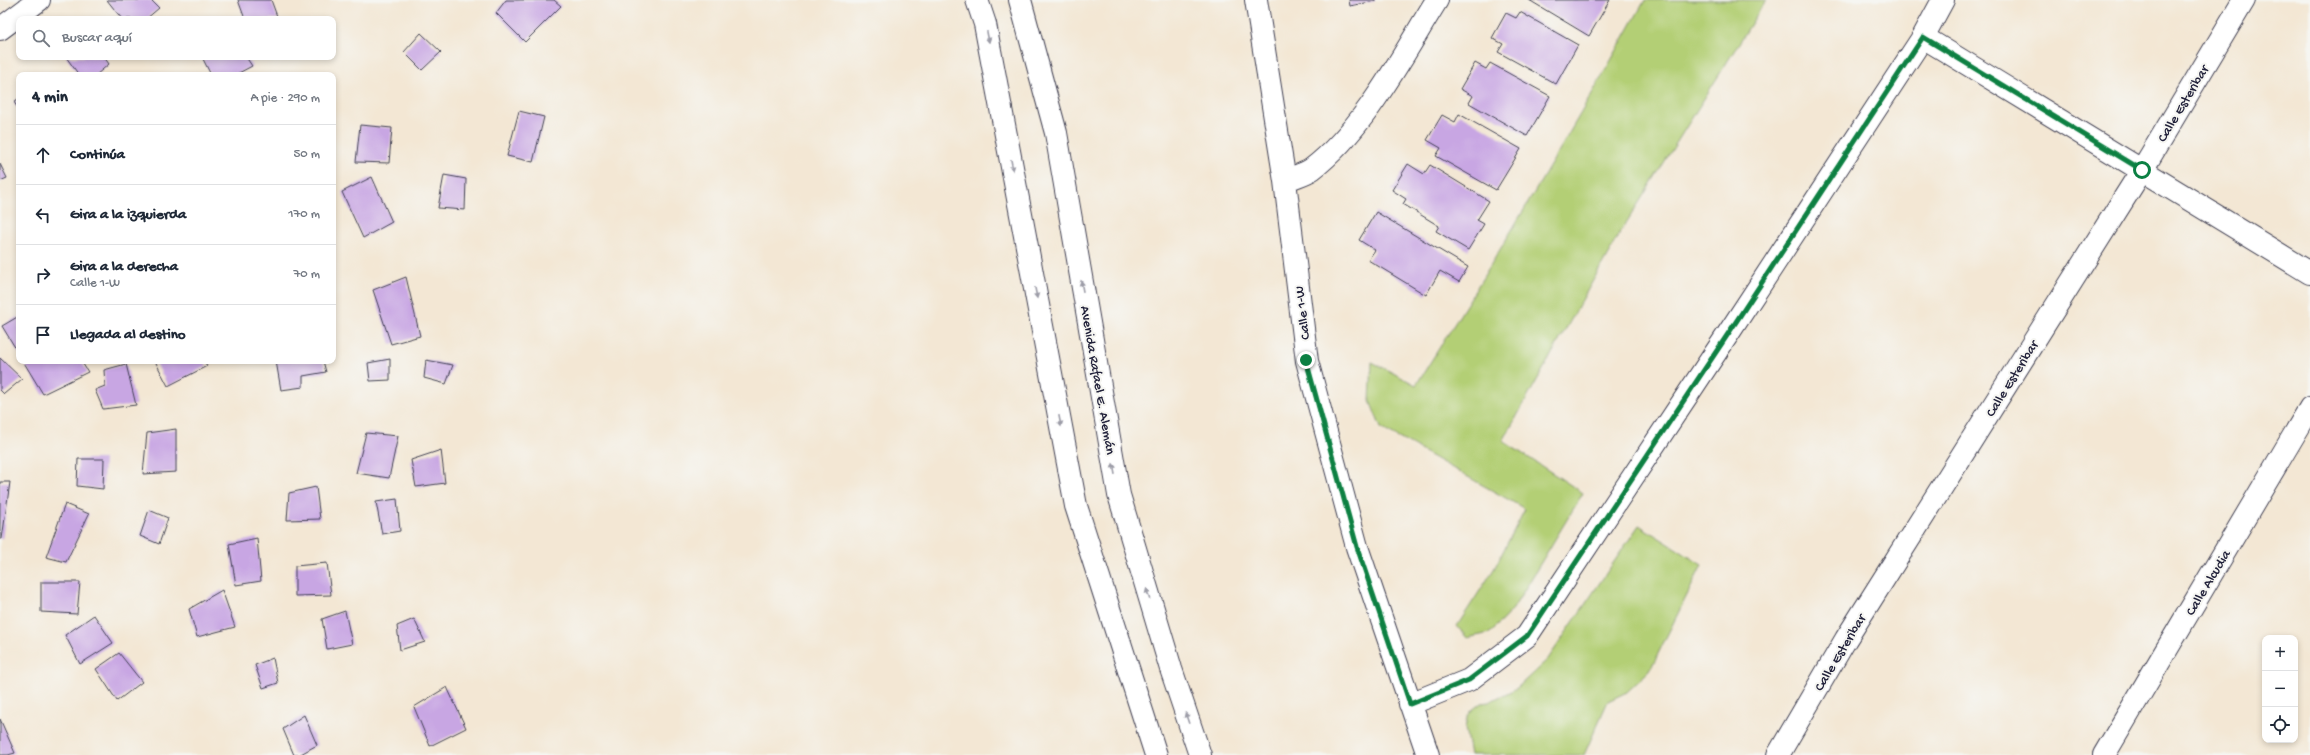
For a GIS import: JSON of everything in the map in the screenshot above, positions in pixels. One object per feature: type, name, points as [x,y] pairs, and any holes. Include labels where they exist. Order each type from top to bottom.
[{"type":"street","points":[[17,16],[39,0]]},
{"type":"street","points":[[977,0],[985,24],[1076,506],[1156,755]]},
{"type":"street","name":"Avenida Rafael E. Alemán","points":[[1020,0],[1056,133],[1119,495],[1171,669],[1200,755]]},
{"type":"street","name":"Calle 1-W","points":[[1256,0],[1285,181],[1306,360],[1357,547],[1428,755]]},
{"type":"street","points":[[1285,181],[1311,170],[1334,149],[1372,104],[1438,0]]},
{"type":"street","points":[[1410,704],[1469,680],[1527,636],[1923,37],[1943,0]]},
{"type":"street","name":"Calle Esteribar","points":[[1778,755],[1846,639],[2142,170],[2244,0]]},
{"type":"street","points":[[0,29],[16,17]]},
{"type":"street","points":[[1923,37],[2310,273]]},
{"type":"street","name":"Calle Alcudia","points":[[2104,755],[2310,408]]},
{"type":"green space","points":[[1645,0],[1766,0],[1618,236],[1503,441],[1583,493],[1513,609],[1490,633],[1467,638],[1457,626],[1494,569],[1525,509],[1381,428],[1370,401],[1372,362],[1416,385],[1533,194],[1590,98]]},
{"type":"green space","points":[[1639,525],[1702,565],[1650,670],[1627,692],[1608,701],[1584,755],[1470,755],[1465,728],[1467,718],[1471,711],[1481,703],[1489,702],[1517,688],[1548,659]]},
{"type":"building","points":[[107,0],[151,0],[159,8],[150,16],[120,16]]},
{"type":"building","points":[[238,0],[271,0],[277,16],[244,16]]},
{"type":"building","points":[[506,0],[554,0],[561,6],[525,42],[496,13]]},
{"type":"building","points":[[1349,0],[1375,0],[1375,1],[1350,6]]},
{"type":"building","points":[[1529,0],[1610,0],[1589,36]]},
{"type":"building","points":[[1520,12],[1578,45],[1556,84],[1498,52],[1503,44],[1492,38],[1506,13],[1516,18]]},
{"type":"building","points":[[421,33],[441,52],[422,70],[404,52]]},
{"type":"building","points":[[68,60],[106,60],[109,64],[100,72],[77,72]]},
{"type":"building","points":[[204,60],[248,60],[252,66],[241,72],[210,72]]},
{"type":"building","points":[[1475,63],[1486,69],[1490,63],[1550,96],[1527,136],[1469,103],[1473,96],[1460,89]]},
{"type":"building","points":[[519,111],[544,117],[533,162],[507,156]]},
{"type":"building","points":[[1459,114],[1521,149],[1496,190],[1436,156],[1441,148],[1427,140],[1442,115],[1455,122]]},
{"type":"building","points":[[360,125],[392,128],[389,163],[356,162]]},
{"type":"building","points":[[0,164],[7,178],[0,181]]},
{"type":"building","points":[[1408,164],[1424,174],[1430,165],[1489,201],[1477,220],[1484,224],[1468,250],[1436,231],[1439,226],[1403,204],[1406,199],[1392,190]]},
{"type":"building","points":[[444,175],[466,179],[465,210],[438,208]]},
{"type":"building","points":[[372,177],[392,222],[363,238],[342,192]]},
{"type":"building","points":[[1376,212],[1468,267],[1459,282],[1440,271],[1426,295],[1368,260],[1375,250],[1359,240]]},
{"type":"building","points":[[406,277],[420,336],[391,344],[373,290]]},
{"type":"building","points":[[16,318],[16,349],[2,326]]},
{"type":"building","points":[[0,358],[22,379],[4,394],[0,390]]},
{"type":"building","points":[[390,359],[390,380],[370,381],[368,363]]},
{"type":"building","points":[[426,360],[453,365],[446,384],[424,378]]},
{"type":"building","points":[[25,364],[83,364],[88,372],[43,394]]},
{"type":"building","points":[[126,364],[136,405],[103,409],[95,390],[105,386],[104,370]]},
{"type":"building","points":[[157,364],[206,364],[207,366],[168,386]]},
{"type":"building","points":[[277,364],[324,364],[326,372],[303,376],[303,387],[281,390]]},
{"type":"building","points":[[176,429],[176,472],[143,474],[147,433]]},
{"type":"building","points":[[366,433],[398,436],[389,478],[356,473]]},
{"type":"building","points":[[441,450],[445,483],[416,487],[411,460]]},
{"type":"building","points":[[78,459],[104,459],[103,489],[77,486]]},
{"type":"building","points":[[0,482],[10,482],[2,539],[0,539]]},
{"type":"building","points":[[316,487],[320,519],[287,520],[289,493]]},
{"type":"building","points":[[397,499],[400,531],[382,534],[376,502]]},
{"type":"building","points":[[65,504],[89,514],[66,562],[46,557]]},
{"type":"building","points":[[149,510],[168,518],[159,544],[140,536]]},
{"type":"building","points":[[257,538],[261,581],[236,585],[229,544]]},
{"type":"building","points":[[327,563],[331,595],[295,596],[295,566]]},
{"type":"building","points":[[41,582],[80,582],[77,614],[41,612]]},
{"type":"building","points":[[222,590],[235,627],[197,637],[189,609]]},
{"type":"building","points":[[345,611],[352,644],[327,649],[322,619]]},
{"type":"building","points":[[94,615],[113,643],[80,664],[65,635]]},
{"type":"building","points":[[414,619],[425,642],[400,650],[397,626]]},
{"type":"building","points":[[119,653],[142,682],[117,701],[96,669]]},
{"type":"building","points":[[273,658],[278,683],[263,688],[255,665]]},
{"type":"building","points":[[447,687],[466,728],[430,746],[414,707]]},
{"type":"building","points":[[304,715],[317,745],[299,755],[294,755],[283,729]]},
{"type":"building","points":[[0,719],[15,753],[0,755]]},
{"type":"route","points":[[1306,360],[1357,547],[1410,704],[1469,680],[1527,636],[1923,37],[2142,170]]}]
